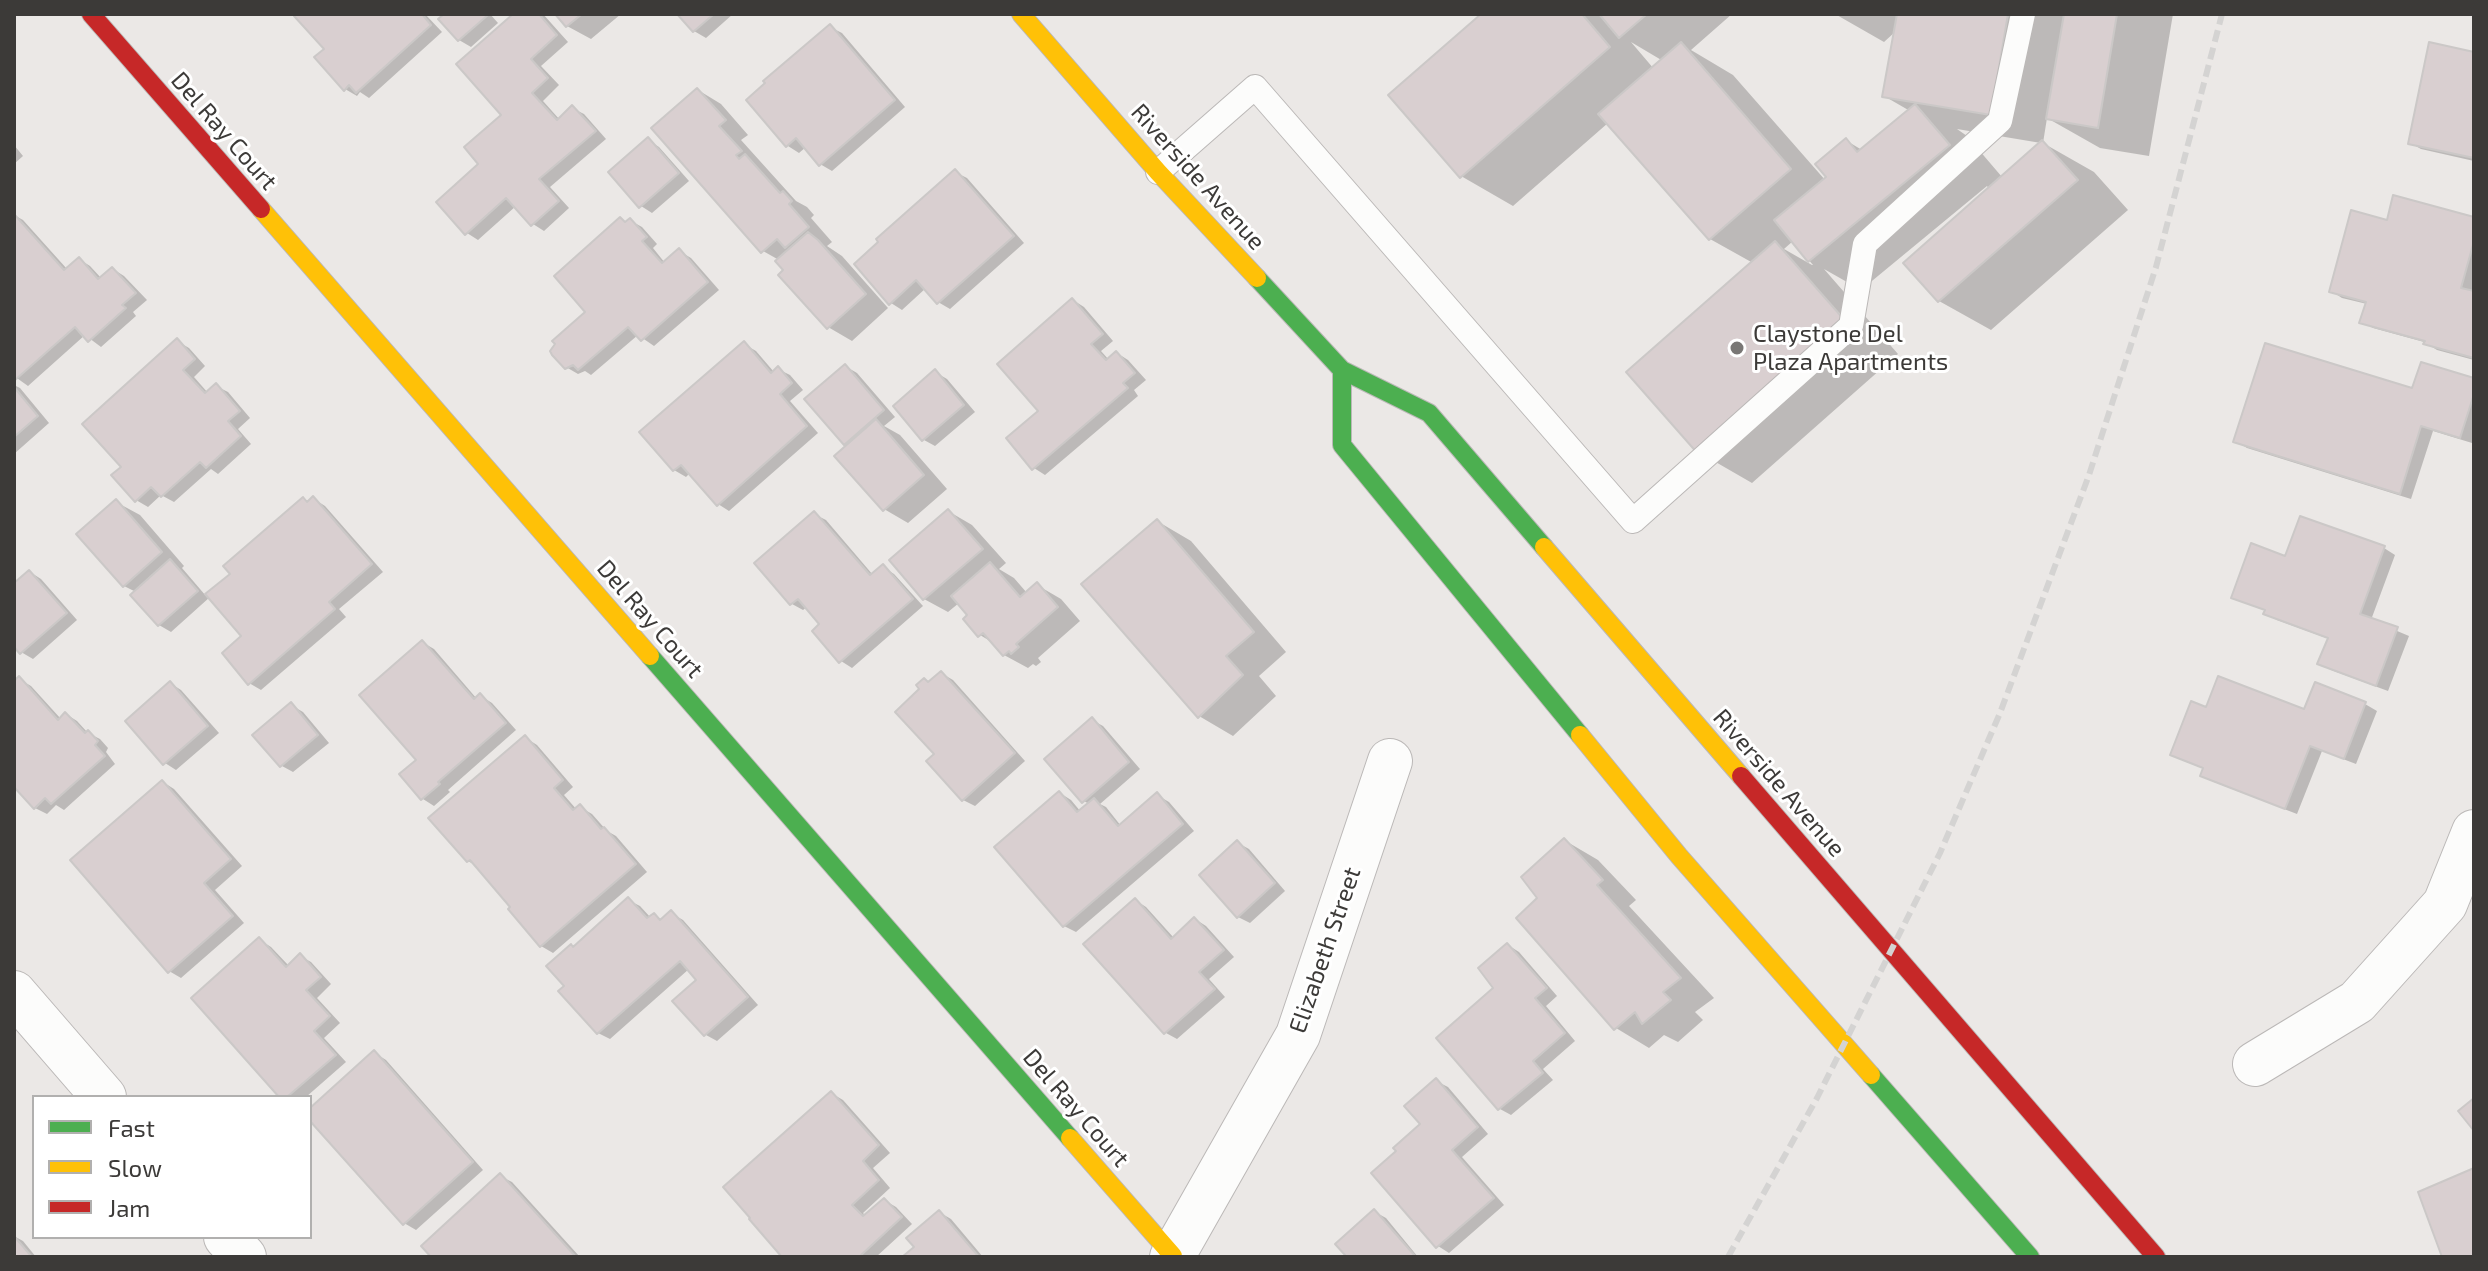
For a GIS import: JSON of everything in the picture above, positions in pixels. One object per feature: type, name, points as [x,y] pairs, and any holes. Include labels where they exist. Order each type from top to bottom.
[{"type":"street","name":"Del Ray Court","points":[[91,14],[1173,1256]]},
{"type":"street","name":"Riverside Avenue","points":[[1021,14],[1158,172],[1342,370],[1429,413],[2156,1257]]},
{"type":"street","points":[[1342,370],[1342,445],[1679,856],[2030,1257]]},
{"type":"street","name":"Elizabeth Street","points":[[1173,1256],[1298,1035],[1390,761]]},
{"type":"street","points":[[2255,1064],[2357,1002],[2445,904],[2474,832]]},
{"type":"street","points":[[14,993],[102,1095]]},
{"type":"street","points":[[228,1239],[244,1257]]},
{"type":"lane","points":[[1158,172],[1255,87],[1633,521],[1851,326],[1865,244],[2000,121],[2023,14]]},
{"type":"building","points":[[422,14],[431,25],[356,93],[349,85],[344,91],[314,57],[324,49],[294,16]]},
{"type":"building","points":[[444,14],[488,15],[458,41],[438,19]]},
{"type":"building","points":[[513,14],[539,14],[557,35],[531,59],[548,78],[532,93],[557,120],[572,105],[596,131],[539,179],[559,201],[531,226],[506,198],[465,235],[436,202],[478,164],[464,147],[501,115],[456,64]]},
{"type":"building","points":[[555,14],[582,14],[566,27]]},
{"type":"building","points":[[677,14],[714,14],[693,32]]},
{"type":"building","points":[[1481,14],[1582,14],[1610,47],[1460,178],[1388,95]]},
{"type":"building","points":[[1599,14],[1647,14],[1619,38]]},
{"type":"building","points":[[1897,14],[2008,14],[1991,115],[1882,97]]},
{"type":"building","points":[[2064,14],[2117,14],[2098,128],[2046,119]]},
{"type":"building","points":[[830,24],[895,100],[819,166],[796,138],[786,147],[746,100],[765,83],[763,81]]},
{"type":"building","points":[[1681,42],[1791,169],[1709,240],[1598,114]]},
{"type":"building","points":[[2429,42],[2474,52],[2474,158],[2408,144]]},
{"type":"building","points":[[697,88],[726,120],[719,126],[742,151],[736,155],[739,159],[745,154],[780,193],[783,191],[792,201],[789,204],[809,227],[785,248],[777,239],[761,253],[651,128]]},
{"type":"building","name":"Claystone Del Plaza Apartments","points":[[1915,104],[1950,145],[1808,262],[1774,220],[1826,177],[1815,164],[1846,138],[1857,152]]},
{"type":"building","points":[[648,137],[679,173],[639,208],[608,172]]},
{"type":"building","name":"Claystone Del Plaza Apartments","points":[[2042,140],[2078,180],[1938,302],[1903,263]]},
{"type":"building","points":[[955,169],[1014,236],[937,304],[916,280],[889,305],[854,264],[878,242],[876,239]]},
{"type":"building","points":[[2393,195],[2474,217],[2474,241],[2461,288],[2474,291],[2474,358],[2359,323],[2366,302],[2329,292],[2351,210],[2387,220]]},
{"type":"building","points":[[14,214],[64,270],[79,257],[98,279],[112,267],[136,293],[122,305],[126,308],[88,342],[75,327],[15,380]]},
{"type":"building","points":[[620,217],[625,222],[630,218],[647,237],[642,241],[662,263],[679,248],[708,282],[641,341],[628,327],[578,370],[573,365],[565,369],[550,351],[555,344],[552,341],[585,312],[554,276]]},
{"type":"building","points":[[808,232],[866,294],[827,329],[778,275],[783,270],[775,261]]},
{"type":"building","name":"Claystone Del Plaza Apartments","points":[[1775,241],[1848,324],[1699,455],[1626,372]]},
{"type":"building","points":[[1072,298],[1103,334],[1091,344],[1106,360],[1116,351],[1135,373],[1123,383],[1128,388],[1032,470],[1006,438],[1038,411],[997,364]]},
{"type":"building","points":[[177,338],[195,359],[183,370],[205,393],[216,383],[240,411],[228,421],[241,436],[206,468],[200,462],[161,497],[151,487],[135,502],[111,475],[121,467],[82,424]]},
{"type":"building","points":[[744,341],[771,373],[778,366],[792,383],[780,394],[807,426],[717,506],[681,465],[673,471],[639,432]]},
{"type":"building","points":[[2265,343],[2412,388],[2421,362],[2474,378],[2474,394],[2460,438],[2421,426],[2400,494],[2233,442]]},
{"type":"building","points":[[845,364],[884,410],[844,445],[804,399]]},
{"type":"building","points":[[935,369],[964,405],[922,441],[893,406]]},
{"type":"building","points":[[14,387],[38,416],[14,437]]},
{"type":"building","points":[[876,419],[924,475],[883,511],[834,456]]},
{"type":"building","points":[[313,496],[372,564],[329,602],[335,609],[248,685],[222,653],[241,636],[205,594],[230,574],[223,566],[303,497],[307,502]]},
{"type":"building","points":[[116,499],[162,552],[123,587],[76,534]]},
{"type":"building","points":[[948,509],[983,549],[923,600],[889,560]]},
{"type":"building","points":[[814,511],[870,575],[883,564],[913,599],[839,663],[812,631],[819,624],[798,599],[790,605],[754,563]]},
{"type":"building","points":[[2300,516],[2385,546],[2360,614],[2398,627],[2376,686],[2317,664],[2328,638],[2263,614],[2265,610],[2231,598],[2251,543],[2285,556]]},
{"type":"building","points":[[1157,519],[1254,632],[1226,656],[1243,675],[1198,718],[1081,584]]},
{"type":"building","points":[[170,559],[198,591],[158,626],[130,595]]},
{"type":"building","points":[[990,562],[1020,597],[1037,582],[1058,607],[1016,644],[1019,647],[1003,656],[983,633],[978,637],[963,619],[967,615],[951,596]]},
{"type":"building","points":[[29,570],[67,613],[20,654],[14,647],[14,583]]},
{"type":"building","points":[[422,640],[474,699],[480,693],[506,723],[421,800],[399,774],[416,760],[359,695]]},
{"type":"building","points":[[941,671],[1015,753],[962,801],[926,761],[934,754],[895,712],[919,689],[916,685],[924,678],[928,682]]},
{"type":"building","points":[[19,676],[58,720],[65,712],[85,733],[88,730],[105,756],[51,804],[45,798],[34,809],[14,787],[14,681]]},
{"type":"building","points":[[2218,676],[2304,709],[2315,682],[2366,702],[2344,759],[2310,746],[2285,809],[2200,776],[2203,768],[2170,755],[2191,701],[2206,707]]},
{"type":"building","points":[[170,681],[208,726],[163,765],[125,721]]},
{"type":"building","points":[[291,702],[318,735],[280,767],[252,735]]},
{"type":"building","points":[[1092,717],[1129,762],[1082,803],[1044,759]]},
{"type":"building","points":[[525,735],[563,780],[554,788],[573,810],[580,804],[636,864],[540,947],[470,860],[467,862],[428,818]]},
{"type":"building","points":[[162,780],[231,859],[204,883],[233,916],[168,973],[70,860]]},
{"type":"building","points":[[1059,791],[1077,812],[1094,798],[1118,826],[1157,792],[1183,824],[1063,927],[994,847]]},
{"type":"building","points":[[1564,838],[1603,880],[1597,885],[1681,978],[1663,992],[1671,1000],[1642,1024],[1635,1012],[1614,1030],[1516,918],[1537,898],[1521,877]]},
{"type":"building","points":[[1237,840],[1275,883],[1237,918],[1199,875]]},
{"type":"building","points":[[628,897],[647,918],[654,913],[660,920],[671,910],[748,997],[704,1036],[672,1001],[696,980],[680,961],[597,1034],[558,991],[564,986],[546,966],[571,944],[573,947]]},
{"type":"building","points":[[1135,898],[1171,939],[1194,917],[1224,950],[1199,972],[1215,989],[1164,1034],[1083,944]]},
{"type":"building","points":[[259,937],[286,967],[300,953],[321,977],[306,990],[330,1016],[314,1031],[336,1055],[289,1095],[277,1095],[191,998]]},
{"type":"building","points":[[1507,943],[1547,988],[1535,998],[1565,1033],[1533,1061],[1543,1073],[1498,1110],[1436,1038],[1493,988],[1478,968]]},
{"type":"building","points":[[374,1050],[473,1162],[403,1225],[312,1123],[312,1106]]},
{"type":"building","points":[[1436,1078],[1478,1127],[1452,1150],[1494,1198],[1436,1248],[1371,1173],[1420,1124],[1404,1106]]},
{"type":"building","points":[[831,1091],[879,1145],[863,1161],[879,1180],[852,1205],[863,1216],[884,1198],[902,1217],[859,1257],[780,1257],[723,1187]]},
{"type":"building","points":[[2474,1098],[2474,1131],[2458,1111]]},
{"type":"building","points":[[2474,1168],[2474,1257],[2442,1257],[2418,1192]]},
{"type":"building","points":[[500,1173],[576,1257],[431,1257],[421,1246]]},
{"type":"building","points":[[1374,1209],[1416,1257],[1343,1257],[1345,1255],[1335,1244]]},
{"type":"building","points":[[939,1210],[979,1257],[902,1257],[914,1247],[906,1238]]},
{"type":"building","points":[[14,1236],[32,1257],[14,1257]]},
{"type":"railway","points":[[1728,1257],[1817,1098],[1940,853],[2000,713],[2089,475],[2156,267],[2222,14]]},
{"type":"traffic: fast","points":[[1257,278],[1342,370],[1429,413],[1544,547]]},
{"type":"traffic: fast","points":[[1342,370],[1342,445],[1580,735]]},
{"type":"traffic: fast","points":[[650,656],[1070,1138]]},
{"type":"traffic: fast","points":[[1871,1075],[2030,1257]]},
{"type":"traffic: slow","points":[[1021,14],[1158,172],[1257,278]]},
{"type":"traffic: slow","points":[[261,209],[650,656]]},
{"type":"traffic: slow","points":[[1544,547],[1741,776]]},
{"type":"traffic: slow","points":[[1580,735],[1679,856],[1871,1075]]},
{"type":"traffic: slow","points":[[1070,1138],[1173,1256]]},
{"type":"traffic: jam","points":[[91,14],[261,209]]},
{"type":"traffic: jam","points":[[1741,776],[2156,1257]]},
{"type":"place","name":"Claystone Del Plaza Apartments","points":[[1737,348]]}]
